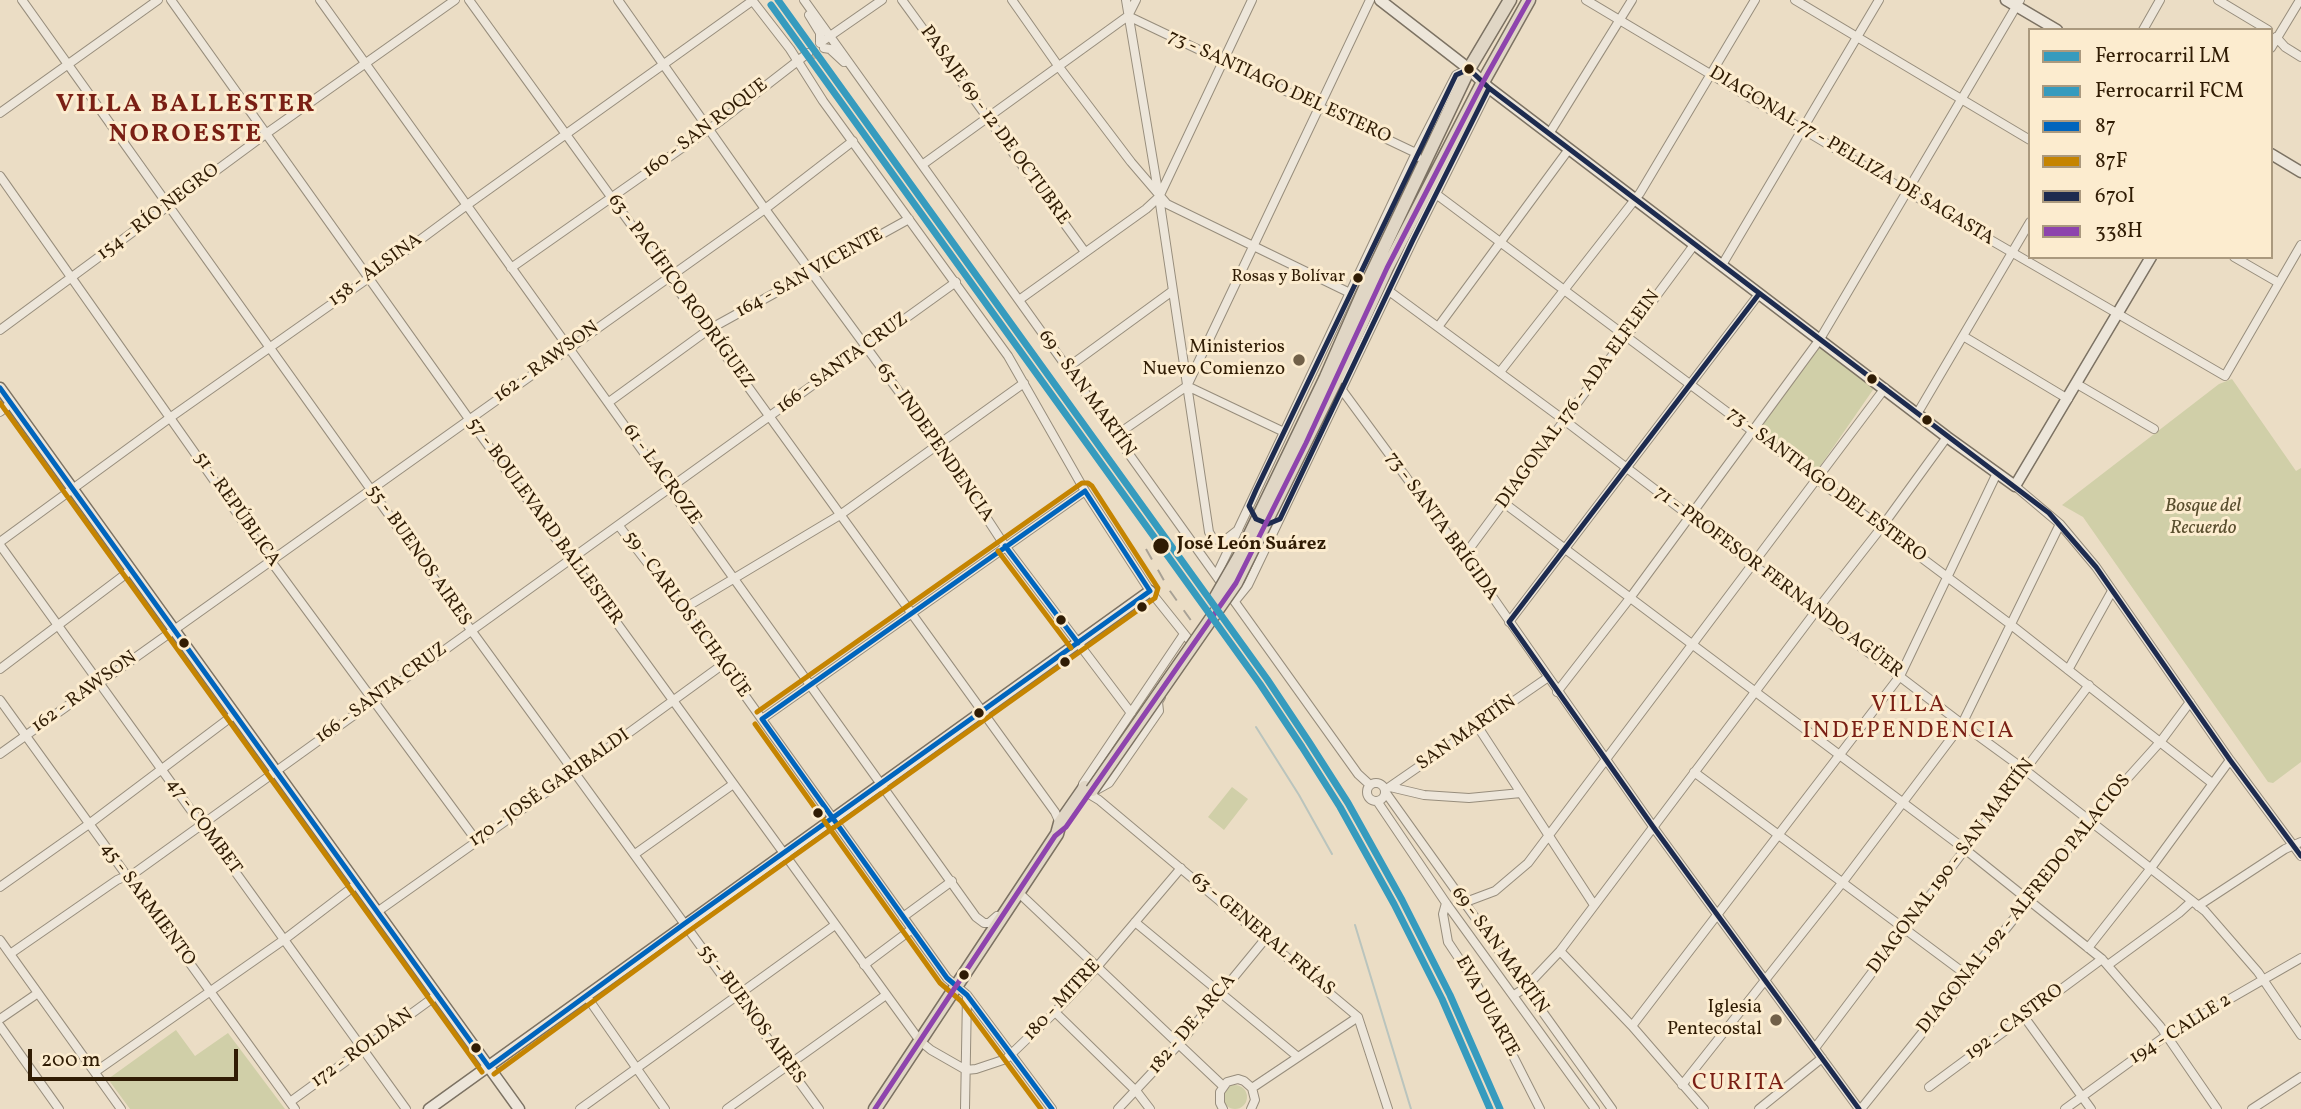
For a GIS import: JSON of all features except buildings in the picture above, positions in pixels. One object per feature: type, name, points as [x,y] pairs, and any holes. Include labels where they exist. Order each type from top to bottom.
[{"type":"main road","points":[[1334,382],[1422,168],[1469,69],[1510,0]]},
{"type":"main road","points":[[875,1109],[920,1041],[962,990],[1009,905],[1058,829],[1236,583],[1387,268],[1529,0]]},
{"type":"main road","points":[[1387,268],[1413,240]]},
{"type":"street","name":"55 - BUENOS AIRES","points":[[22,0],[471,630],[819,1109]]},
{"type":"street","points":[[0,113],[158,0]]},
{"type":"street","name":"57 - BOULEVARD BALLESTER","points":[[171,0],[570,560],[920,1041]]},
{"type":"street","name":"61 - LACROZE","points":[[320,0],[976,917],[984,923],[993,920],[1002,907],[1009,905]]},
{"type":"street","name":"154 - RÍO NEGRO","points":[[0,330],[267,133],[455,0]]},
{"type":"street","name":"63 - PACÍFICO RODRÍGUEZ","points":[[469,0],[1055,812],[1058,829]]},
{"type":"street","name":"65 - INDEPENDENCIA","points":[[618,0],[765,209],[938,445],[1005,546],[1131,713]]},
{"type":"street","points":[[803,0],[820,33],[822,45]]},
{"type":"street","name":"69 - SAN MARTÍN","points":[[803,0],[1358,774],[1370,785],[1367,789],[1368,795],[1377,801],[1444,900],[1595,1109]]},
{"type":"street","points":[[822,45],[830,35],[882,0]]},
{"type":"street","name":"PASAJE 69 - 12 DE OCTUBRE","points":[[902,0],[1085,252]]},
{"type":"street","points":[[1012,0],[1059,67],[1158,197],[1172,208],[1350,293]]},
{"type":"street","points":[[1126,0],[1209,532],[1213,538],[1224,541],[1237,530]]},
{"type":"street","points":[[922,164],[1128,16],[1136,0]]},
{"type":"street","points":[[1019,300],[1146,209],[1158,197],[1252,0]]},
{"type":"street","points":[[1115,436],[1187,386],[1370,0]]},
{"type":"street","points":[[1380,0],[1549,134],[2015,486],[2060,524],[2096,567],[2230,760],[2297,844],[2301,856]]},
{"type":"street","name":"DIAGONAL 77 - PELLIZA DE SAGASTA","points":[[1586,0],[1908,192],[2225,376],[2279,283]]},
{"type":"street","points":[[1549,134],[1632,0]]},
{"type":"street","points":[[1500,372],[1635,199],[1755,0]]},
{"type":"street","points":[[1795,0],[2028,139]]},
{"type":"street","points":[[1722,265],[1879,0]]},
{"type":"street","points":[[2006,0],[2018,3],[2054,28]]},
{"type":"street","points":[[2144,28],[2160,0]]},
{"type":"street","points":[[2218,0],[2262,28]]},
{"type":"street","points":[[2273,33],[2300,0]]},
{"type":"street","points":[[752,1],[790,49],[823,101],[956,282],[1024,383],[1085,491],[1150,591],[1184,634],[1195,648],[1158,702],[1159,711],[1110,783],[1101,789],[1087,791],[1083,785],[1184,634]]},
{"type":"street","name":"158 - ALSINA","points":[[0,543],[171,417],[752,1]]},
{"type":"street","points":[[1557,692],[1630,598],[1820,339],[2018,3]]},
{"type":"street","name":"73 - SANTIAGO DEL ESTERO","points":[[1128,16],[1416,153]]},
{"type":"street","points":[[2273,35],[2301,57]]},
{"type":"street","points":[[822,45],[831,49],[861,79]]},
{"type":"street","name":"160 - SAN ROQUE","points":[[511,268],[710,128],[796,61],[809,55],[806,66],[822,91],[823,101]]},
{"type":"street","points":[[1217,574],[1416,153],[1455,75],[1469,69]]},
{"type":"street","points":[[1235,601],[1248,585],[1280,519],[1334,382],[1390,291],[1486,85]]},
{"type":"street","name":"162 - RAWSON","points":[[0,754],[270,559],[765,209],[853,141]]},
{"type":"street","points":[[1438,327],[1569,149]]},
{"type":"street","points":[[1416,153],[1422,168]]},
{"type":"street","points":[[2273,155],[2301,172]]},
{"type":"street","name":"51 - REPÚBLICA","points":[[0,176],[270,559],[476,840]]},
{"type":"street","name":"73 - SANTIAGO DEL ESTERO","points":[[1436,194],[2010,624],[2212,783]]},
{"type":"street","name":"164 - SAN VICENTE","points":[[609,402],[708,330],[909,219]]},
{"type":"street","points":[[1917,414],[2028,225]]},
{"type":"street","name":"DIAGONAL 176 - ADA ELFLEIN","points":[[1464,556],[1694,245]]},
{"type":"street","points":[[2237,259],[2279,283],[2301,245]]},
{"type":"street","points":[[2015,486],[2150,259]]},
{"type":"street","name":"166 - SANTA CRUZ","points":[[10,954],[117,880],[136,872],[956,282]]},
{"type":"street","name":"71 - PROFESOR FERNANDO AGÜER","points":[[1390,291],[2025,770],[2210,916],[2264,980],[2301,1035]]},
{"type":"street","points":[[1067,368],[1171,292]]},
{"type":"street","points":[[1509,622],[1759,294]]},
{"type":"street","points":[[1963,337],[2068,399]]},
{"type":"street","name":"73 - SANTA BRÍGIDA","points":[[1334,382],[1464,556],[1654,828],[1860,1109]]},
{"type":"street","points":[[683,609],[840,515],[1024,383]]},
{"type":"street","points":[[2077,384],[2154,429]]},
{"type":"street","points":[[1187,386],[1284,432]]},
{"type":"street","points":[[0,388],[519,1109]]},
{"type":"street","points":[[1463,902],[1495,891],[1517,874],[1885,388]]},
{"type":"street","points":[[0,412],[11,403]]},
{"type":"street","points":[[1514,995],[1525,988],[1559,951],[1881,528],[1947,437]]},
{"type":"street","points":[[1632,1026],[1900,676],[1997,473]]},
{"type":"street","points":[[762,719],[1085,491]]},
{"type":"street","points":[[1504,503],[1966,850],[2105,962],[2167,1035],[2217,1109]]},
{"type":"street","points":[[1249,506],[1262,504],[1272,508],[1280,519]]},
{"type":"street","points":[[1249,506],[1256,519],[1262,522],[1273,523],[1280,519]]},
{"type":"street","points":[[1682,1085],[1766,981],[1962,724],[2060,524]]},
{"type":"street","name":"59 - CARLOS ECHAGÜE","points":[[620,526],[683,609],[947,978],[962,990],[1052,1109]]},
{"type":"street","name":"47 - COMBET","points":[[0,543],[406,1109]]},
{"type":"street","points":[[0,669],[131,570]]},
{"type":"street","points":[[429,1109],[1150,591]]},
{"type":"street","points":[[2068,670],[2112,591]]},
{"type":"street","name":"170 - JOSÉ GARIBALDI","points":[[377,912],[722,665]]},
{"type":"street","name":"SAN MARTÍN","points":[[1387,790],[1547,678]]},
{"type":"street","name":"DIAGONAL 190 - SAN MARTÍN","points":[[1815,1048],[2089,685]]},
{"type":"street","points":[[1142,697],[1159,711]]},
{"type":"street","name":"45 - SARMIENTO","points":[[0,700],[292,1105]]},
{"type":"street","name":"DIAGONAL 192 - ALFREDO PALACIOS","points":[[1860,1109],[2090,820],[2161,741],[2190,702]]},
{"type":"street","points":[[0,887],[235,714]]},
{"type":"street","points":[[1478,727],[1594,905]]},
{"type":"street","points":[[2088,948],[2230,760]]},
{"type":"street","points":[[1694,772],[1968,976]]},
{"type":"street","points":[[1370,785],[1379,783],[1387,790],[1469,798],[1521,793]]},
{"type":"street","points":[[635,854],[732,785]]},
{"type":"street","points":[[1377,801],[1383,798],[1387,790]]},
{"type":"street","name":"69 - SAN MARTÍN","points":[[1387,790],[1453,889],[1612,1109]]},
{"type":"street","name":"63 - GENERAL FRÍAS","points":[[1087,791],[1358,1017]]},
{"type":"street","name":"192 - CASTRO","points":[[1929,1087],[2179,913],[2297,844]]},
{"type":"street","name":"180 - MITRE","points":[[966,1070],[998,1063],[1013,1054],[1097,967],[1181,868]]},
{"type":"street","points":[[904,916],[952,881]]},
{"type":"street","points":[[95,1072],[285,939],[357,884]]},
{"type":"street","points":[[1444,900],[1453,889]]},
{"type":"street","points":[[1018,892],[1223,1086]]},
{"type":"street","name":"EVA DUARTE","points":[[1444,900],[1443,914],[1448,942],[1478,987],[1540,1109]]},
{"type":"street","points":[[1135,922],[1298,1056]]},
{"type":"street","points":[[580,1109],[835,925]]},
{"type":"street","points":[[864,965],[912,929]]},
{"type":"street","name":"182 - DE ARCA","points":[[1118,1109],[1178,1044],[1266,938]]},
{"type":"street","points":[[0,940],[121,1109]]},
{"type":"street","points":[[1559,951],[1632,1026],[1704,1109]]},
{"type":"street","name":"194 - CALLE 2","points":[[2065,1109],[2167,1035],[2301,958]]},
{"type":"street","points":[[962,990],[965,1109]]},
{"type":"street","points":[[0,1019],[38,993]]},
{"type":"street","name":"172 - ROLDÁN","points":[[292,1105],[437,995]]},
{"type":"street","points":[[727,1109],[886,995]]},
{"type":"street","points":[[587,997],[665,1109]]},
{"type":"street","points":[[1055,1012],[1137,1091],[1150,1109]]},
{"type":"street","points":[[1252,1088],[1358,1017],[1388,1109]]},
{"type":"street","points":[[2025,1018],[2091,1109]]},
{"type":"street","points":[[0,1026],[59,1109]]},
{"type":"street","points":[[920,1041],[966,1070]]},
{"type":"street","points":[[1759,1109],[1822,1058]]},
{"type":"street","points":[[2252,1109],[2301,1077]]},
{"type":"street","points":[[1223,1109],[1219,1097],[1223,1086],[1232,1080],[1244,1081],[1252,1088],[1255,1100],[1251,1109]]},
{"type":"green space","points":[[1821,343],[1877,384],[1814,475],[1756,432]]},
{"type":"green space","name":"Bosque del Recuerdo","points":[[2232,379],[2296,471],[2301,468],[2301,762],[2273,783],[2268,782],[2083,517],[2062,505],[2219,384]]},
{"type":"green space","points":[[1232,787],[1248,799],[1224,830],[1208,817]]},
{"type":"green space","points":[[176,1030],[195,1056],[228,1033],[285,1109],[130,1109],[108,1079]]},
{"type":"green space","points":[[1235,1085],[1244,1088],[1247,1097],[1244,1106],[1235,1109],[1226,1106],[1223,1097],[1226,1088]]},
{"type":"waterway","points":[[1256,727],[1332,854]]},
{"type":"waterway","points":[[1355,925],[1411,1109]]},
{"type":"tunnel","points":[[811,57],[824,48]]},
{"type":"railway","points":[[1146,549],[1170,591],[1210,647]]},
{"type":"rail line","name":"LM","points":[[778,0],[1267,679],[1309,742],[1348,803],[1402,900],[1450,995],[1500,1109]]},
{"type":"rail line","name":"FCM","points":[[771,5],[1260,684],[1302,747],[1340,807],[1394,904],[1442,999],[1490,1109]]},
{"type":"transit line","name":"338H","points":[[875,1109],[1055,836],[1066,827],[1236,583],[1306,443],[1387,268],[1483,82],[1529,0]]},
{"type":"transit line","name":"670I","points":[[1469,69],[1489,88],[1280,519],[1268,524],[1256,519],[1249,506],[1256,490],[1456,75],[1469,69]]},
{"type":"transit line","name":"670I","points":[[1489,88],[2049,513],[2096,567],[2230,760],[2301,856]]},
{"type":"transit line","name":"670I","points":[[1759,294],[1509,622],[1654,828],[1859,1109]]},
{"type":"transit line","name":"87","points":[[0,388],[489,1067]]},
{"type":"transit line","name":"87F","points":[[0,403],[482,1072]]},
{"type":"transit line","name":"87F","points":[[494,1074],[1155,598],[1158,588],[1092,486],[1082,483],[757,712]]},
{"type":"transit line","name":"87","points":[[489,1067],[1150,591],[1085,491],[762,719]]},
{"type":"transit line","name":"87","points":[[1005,546],[1078,643]]},
{"type":"transit line","name":"87F","points":[[998,551],[1071,648]]},
{"type":"transit line","name":"87","points":[[762,719],[947,978],[967,995],[1052,1109]]},
{"type":"transit line","name":"87F","points":[[755,724],[940,983],[961,1001],[1041,1109]]},
{"type":"place","name":"Rosas y Bolívar","points":[[1358,278]]},
{"type":"place","name":"Ministerios Nuevo Comienzo","points":[[1299,360]]},
{"type":"place","name":"José León Suárez","points":[[1161,546]]},
{"type":"place","name":"Iglesia Pentecostal","points":[[1776,1020]]},
{"type":"district","name":"VILLA BALLESTER NOROESTE","points":[[186,121]]},
{"type":"district","name":"VILLA INDEPENDENCIA","points":[[1909,720]]},
{"type":"district","name":"CURITA","points":[[1739,1085]]}]
